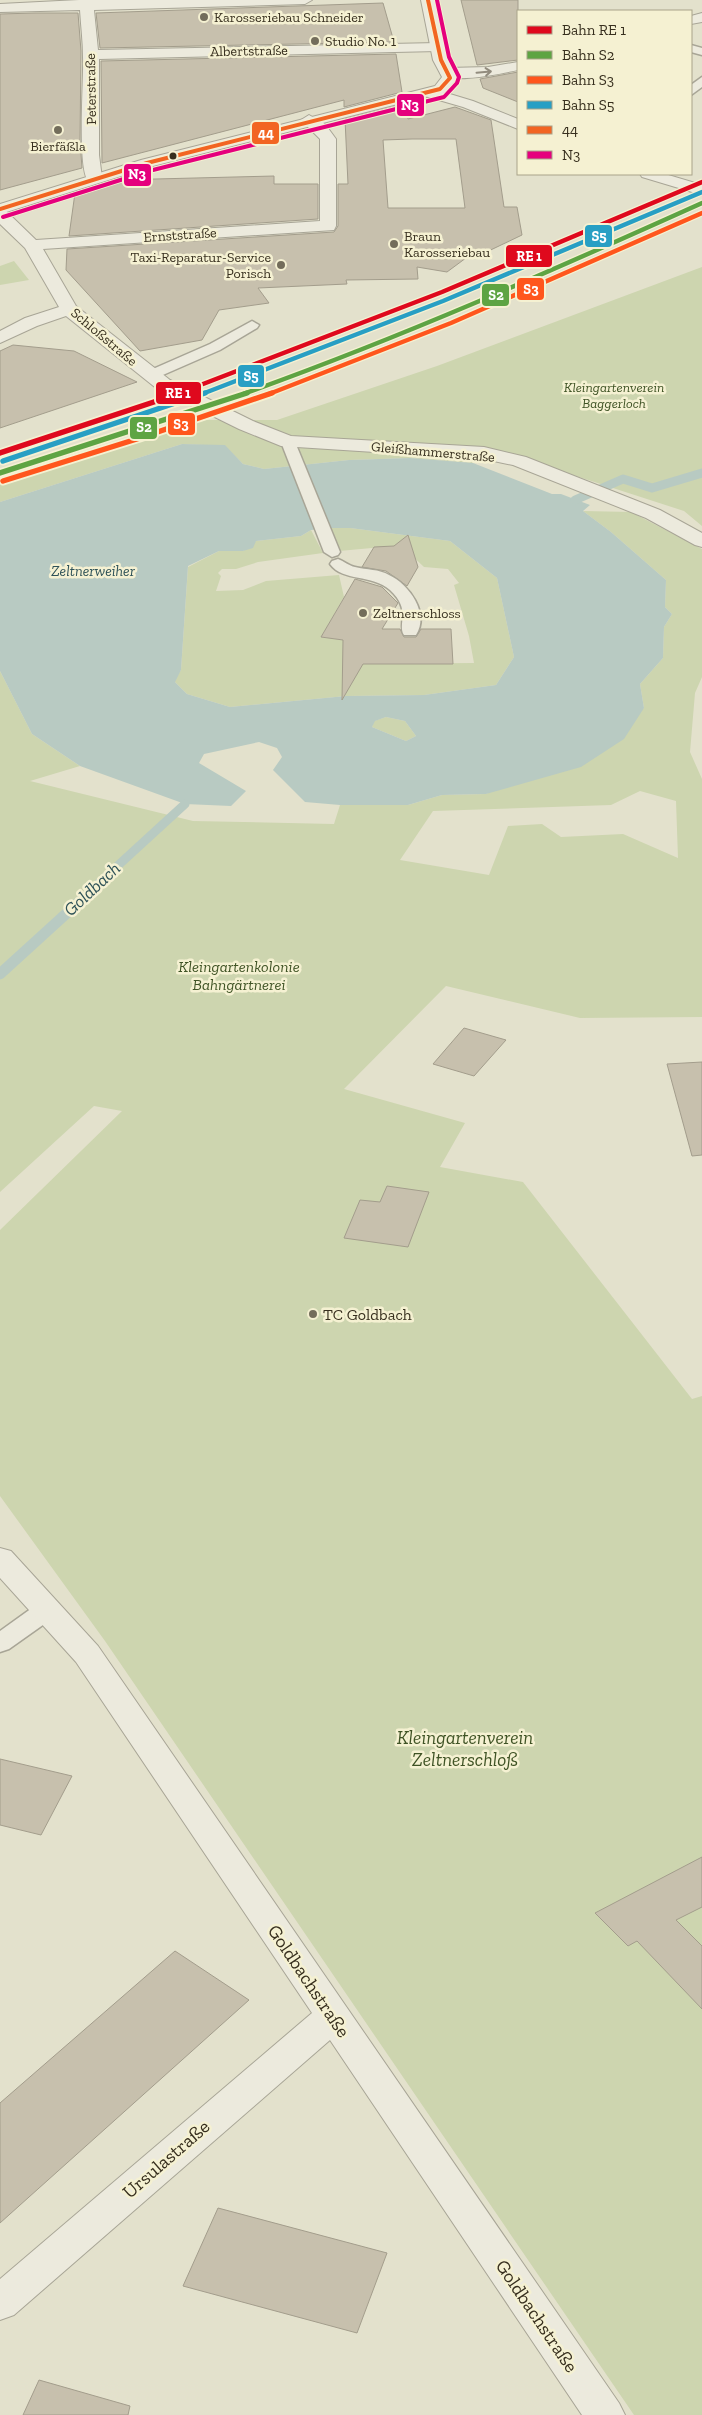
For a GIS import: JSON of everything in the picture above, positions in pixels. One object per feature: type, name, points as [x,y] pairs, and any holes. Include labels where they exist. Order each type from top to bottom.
[{"type":"street","points":[[0,8],[86,3],[305,0]]},
{"type":"street","points":[[0,208],[94,178],[310,120],[430,93],[447,84],[450,78],[438,47],[428,0]]},
{"type":"street","name":"Peterstraße","points":[[86,3],[91,55],[91,155],[94,178]]},
{"type":"street","name":"Albertstraße","points":[[91,55],[438,47]]},
{"type":"street","points":[[448,73],[488,72],[517,66]]},
{"type":"street","points":[[430,93],[468,104],[517,124]]},
{"type":"street","name":"Ernststraße","points":[[32,245],[328,226],[328,139],[319,127],[310,120]]},
{"type":"street","points":[[651,175],[702,190]]},
{"type":"street","name":"Schloßstraße","points":[[0,215],[32,245],[69,308],[163,384],[214,408]]},
{"type":"street","points":[[0,338],[31,322],[69,308]]},
{"type":"street","name":"Gleißhammerstraße","points":[[214,408],[246,425],[288,442],[484,453],[519,461],[653,514],[702,541]]},
{"type":"street","name":"Goldbachstraße","points":[[0,1558],[87,1654],[605,2415]]},
{"type":"street","name":"Ursulastraße","points":[[0,2303],[333,2016]]},
{"type":"lane","points":[[692,90],[702,81]]},
{"type":"lane","points":[[151,375],[215,347],[252,324]]},
{"type":"lane","points":[[288,442],[295,465],[335,558],[347,571],[387,578],[400,591],[411,610],[410,632]]},
{"type":"lane","points":[[0,1643],[48,1609]]},
{"type":"green space","points":[[14,261],[29,280],[0,285],[0,266]]},
{"type":"green space","name":"Kleingartenverein Baggerloch","points":[[702,267],[702,526],[684,511],[545,466],[461,445],[473,463],[410,458],[349,460],[264,469],[243,464],[225,446],[182,444],[0,502],[0,480],[182,420],[277,420],[437,366]]},
{"type":"green space","points":[[583,511],[631,512],[702,549],[702,677],[695,693],[690,752],[702,779],[702,1017],[580,1018],[446,986],[344,1089],[465,1123],[440,1167],[523,1182],[692,1399],[702,1396],[702,2415],[634,2415],[105,1641],[0,1496],[0,1230],[122,1111],[94,1106],[0,1192],[0,671],[32,734],[80,766],[30,781],[193,821],[334,824],[340,805],[408,805],[442,795],[486,794],[644,708],[640,684],[663,658],[664,627],[672,614],[665,607],[666,580],[611,532]],"holes":[[[640,791],[676,801],[678,858],[623,834],[561,837],[542,824],[508,826],[489,875],[400,860],[433,811],[611,805]]]},
{"type":"green space","points":[[329,528],[350,528],[450,541],[497,578],[514,657],[496,685],[424,695],[346,696],[230,707],[187,694],[174,681],[181,670],[188,567],[219,551],[243,551],[256,541],[301,536],[311,530],[323,553],[258,562],[236,569],[222,569],[218,573],[221,576],[216,591],[243,590],[266,581],[339,575],[344,597],[321,637],[375,644],[383,651],[343,651],[343,664],[474,663],[469,636],[454,585],[459,583],[448,569],[424,567],[407,551],[394,546],[339,551]]},
{"type":"green space","points":[[386,717],[405,721],[416,736],[406,741],[372,727],[374,721]]},
{"type":"water","name":"Zeltnerweiher","points":[[182,444],[225,445],[243,464],[264,469],[349,460],[410,458],[473,463],[552,494],[561,494],[590,505],[583,511],[611,532],[666,580],[665,607],[672,614],[664,627],[663,658],[640,684],[644,708],[624,739],[581,767],[486,794],[442,795],[408,805],[340,805],[305,802],[273,770],[282,757],[277,748],[259,742],[204,754],[199,763],[246,791],[231,806],[185,804],[80,766],[32,734],[0,671],[0,502]],"holes":[[[350,528],[450,541],[497,578],[514,657],[496,685],[424,695],[346,696],[230,707],[187,694],[175,682],[181,670],[188,566],[219,551],[243,551],[253,548],[256,541],[301,536],[311,530]],[[386,717],[405,721],[416,736],[406,741],[372,727],[375,721]]]},
{"type":"building","points":[[461,0],[518,0],[517,60],[477,65]]},
{"type":"building","points":[[383,3],[394,42],[100,48],[96,13]]},
{"type":"building","points":[[78,13],[81,51],[80,141],[82,168],[0,190],[0,14]]},
{"type":"building","points":[[396,54],[402,92],[344,107],[344,100],[102,163],[101,61]]},
{"type":"building","points":[[517,72],[517,102],[483,88],[480,79]]},
{"type":"building","points":[[405,104],[408,119],[455,107],[491,120],[504,207],[517,207],[522,235],[476,257],[470,255],[447,272],[417,267],[418,279],[346,280],[347,284],[258,288],[269,303],[219,310],[202,340],[140,351],[66,270],[67,249],[334,232],[338,226],[338,184],[348,184],[345,119]],"holes":[[[456,139],[465,208],[388,208],[383,140]]]},
{"type":"building","points":[[274,176],[274,184],[318,184],[318,219],[69,236],[75,193],[116,180]]},
{"type":"building","points":[[13,345],[74,351],[137,382],[0,428],[0,351]]},
{"type":"building","points":[[408,535],[418,567],[407,586],[386,571],[362,567],[374,547],[394,546]]},
{"type":"building","points":[[355,579],[382,587],[398,603],[382,629],[400,629],[404,637],[416,637],[421,629],[451,629],[453,664],[363,664],[342,700],[343,640],[321,637]]},
{"type":"building","points":[[464,1028],[506,1040],[474,1076],[433,1064]]},
{"type":"building","points":[[702,1062],[702,1155],[692,1156],[667,1064]]},
{"type":"building","points":[[387,1186],[429,1192],[408,1247],[344,1238],[360,1200],[380,1202]]},
{"type":"building","points":[[0,1759],[72,1776],[41,1835],[0,1825]]},
{"type":"building","points":[[702,1857],[702,1907],[676,1920],[702,1946],[702,2009],[637,1941],[628,1946],[595,1913]]},
{"type":"building","points":[[175,1951],[249,2000],[0,2223],[0,2103]]},
{"type":"building","points":[[218,2208],[387,2253],[357,2333],[183,2286]]},
{"type":"building","points":[[39,2380],[130,2406],[128,2415],[23,2415]]},
{"type":"waterway","name":"Goldbach","points":[[575,500],[623,479],[652,488],[702,473]]},
{"type":"waterway","name":"Goldbach","points":[[77,903],[185,804]]},
{"type":"waterway","name":"Goldbach","points":[[0,974],[79,902]]},
{"type":"transit line","name":"44","points":[[0,209],[147,163],[440,89],[450,78],[441,60],[428,0]]},
{"type":"transit line","name":"N3","points":[[3,217],[149,171],[444,97],[457,83],[459,77],[449,57],[437,0]]},
{"type":"transit line","points":[[0,453],[90,424],[267,361],[442,292],[702,182]]},
{"type":"rail line","name":"S5","points":[[3,461],[181,401],[356,336],[529,266],[702,192]]},
{"type":"rail line","name":"S2","points":[[0,473],[182,415],[362,350],[490,297],[702,203]]},
{"type":"rail line","name":"S3","points":[[3,481],[186,423],[321,374],[493,305],[702,213]]},
{"type":"place","name":"Karosseriebau Schneider","points":[[204,17]]},
{"type":"place","name":"Studio No. 1","points":[[315,41]]},
{"type":"place","name":"Bierfäßla","points":[[58,130]]},
{"type":"place","name":"Braun Karosseriebau","points":[[394,244]]},
{"type":"place","name":"Taxi-Reparatur-Service Porisch","points":[[281,265]]},
{"type":"place","name":"Zeltnerschloss","points":[[363,613]]},
{"type":"place","name":"TC Goldbach","points":[[313,1314]]},
{"type":"park label","name":"Kleingartenkolonie Bahngärtnerei","points":[[239,975]]},
{"type":"park label","name":"Kleingartenverein Zeltnerschloß","points":[[465,1748]]}]
